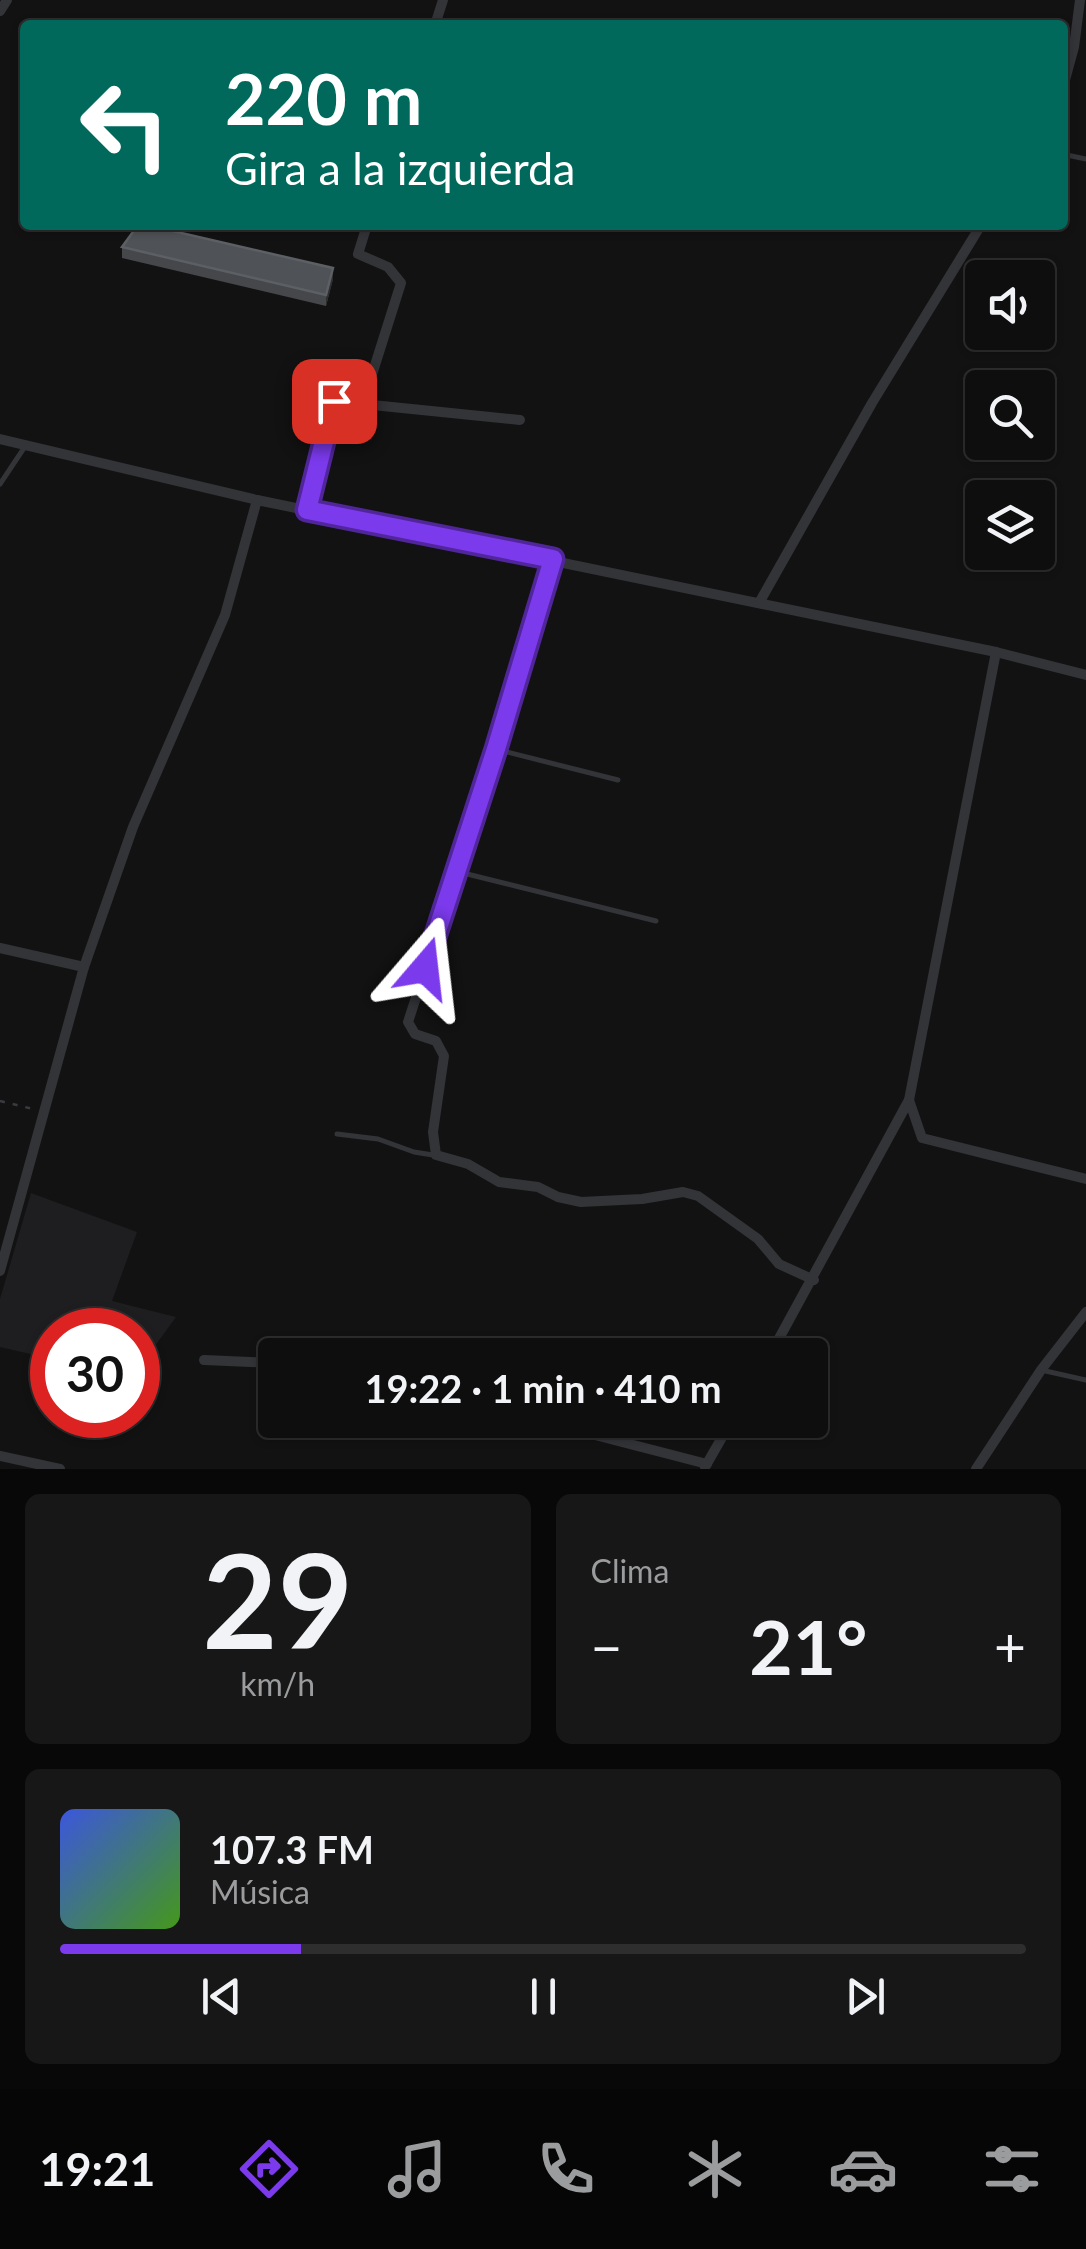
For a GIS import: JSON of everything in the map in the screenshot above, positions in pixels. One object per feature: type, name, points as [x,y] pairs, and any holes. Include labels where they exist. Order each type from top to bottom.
[{"type":"street","points":[[0,11],[6,0]]},
{"type":"street","points":[[1068,69],[1080,0]]},
{"type":"street","points":[[362,403],[401,283],[388,268],[358,254],[366,230]]},
{"type":"street","points":[[759,603],[872,402],[977,230]]},
{"type":"street","points":[[307,510],[334,401],[520,420]]},
{"type":"street","points":[[0,439],[257,500],[996,652],[1086,675]]},
{"type":"street","points":[[0,1271],[84,967],[133,826],[225,616],[257,500]]},
{"type":"street","points":[[553,559],[408,1022],[416,1034],[436,1041],[444,1056],[433,1132],[436,1155],[468,1164],[499,1182],[538,1187],[558,1197],[582,1202],[683,1192],[698,1196],[758,1239],[779,1264],[814,1280]]},
{"type":"street","points":[[780,1338],[909,1100],[996,652]]},
{"type":"street","points":[[0,948],[84,967]]},
{"type":"street","points":[[909,1100],[922,1138],[1086,1179]]},
{"type":"street","points":[[976,1469],[1086,1312]]},
{"type":"street","points":[[204,1360],[258,1362]]},
{"type":"street","points":[[601,1438],[705,1467],[722,1438]]},
{"type":"street","points":[[0,1456],[60,1469]]},
{"type":"lane","points":[[0,484],[26,445]]},
{"type":"lane","points":[[496,749],[618,780]]},
{"type":"lane","points":[[456,872],[656,921]]},
{"type":"lane","points":[[337,1134],[378,1139],[436,1155]]},
{"type":"lane","points":[[1042,1370],[1086,1380]]},
{"type":"path","points":[[0,1101],[44,1111]]},
{"type":"shaded area","points":[[31,1193],[137,1232],[112,1301],[140,1308],[30,1308],[30,1354],[0,1347],[0,1299]]},
{"type":"shaded area","points":[[160,1313],[176,1317],[160,1339]]},
{"type":"building","points":[[134,230],[169,230],[333,268],[326,295],[122,247]]},
{"type":"route","points":[[334,401],[307,510],[553,559],[425,968]]}]
